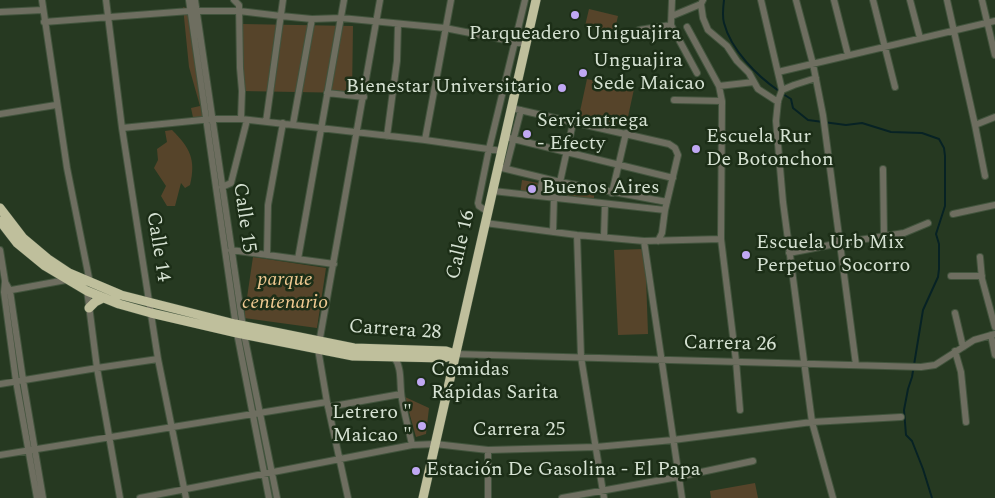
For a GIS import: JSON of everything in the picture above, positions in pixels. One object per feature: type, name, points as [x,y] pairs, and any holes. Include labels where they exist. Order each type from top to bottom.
[{"type":"highway","name":"Calle 16","points":[[423,498],[485,223],[493,191],[502,168],[502,151],[509,139],[516,109],[526,44],[536,0]]},
{"type":"highway","name":"Carrera 28","points":[[0,208],[22,238],[103,298],[151,313],[240,329],[319,346],[354,356],[444,358],[455,354]]},
{"type":"highway","name":"Carrera 28","points":[[0,221],[17,243],[66,280],[150,302],[240,329]]},
{"type":"highway","points":[[89,308],[103,298]]},
{"type":"highway","name":"Carrera 28","points":[[319,346],[446,350],[455,354]]},
{"type":"street","points":[[42,0],[56,105],[88,286],[97,368],[120,498]]},
{"type":"street","name":"Calle 14","points":[[106,0],[122,128],[158,359],[186,498]]},
{"type":"street","name":"Calle 15","points":[[189,0],[193,11],[240,329],[268,474],[269,498]]},
{"type":"street","name":"Calle 15","points":[[193,11],[195,0]]},
{"type":"street","points":[[266,122],[283,0]]},
{"type":"street","points":[[298,259],[344,0]]},
{"type":"street","points":[[348,498],[327,404],[319,346],[380,0]]},
{"type":"street","points":[[425,140],[451,0]]},
{"type":"street","points":[[488,212],[479,206],[478,203],[488,149],[525,0]]},
{"type":"street","points":[[672,0],[672,25],[697,73]]},
{"type":"street","points":[[760,0],[782,90],[778,102],[776,121],[789,253],[812,422],[833,498]]},
{"type":"street","points":[[796,0],[813,64],[823,115],[856,365]]},
{"type":"street","points":[[834,0],[848,55]]},
{"type":"street","points":[[873,0],[895,87]]},
{"type":"street","points":[[910,0],[920,38]]},
{"type":"street","points":[[947,0],[975,125],[984,176]]},
{"type":"street","points":[[982,0],[991,22],[995,55]]},
{"type":"street","points":[[672,16],[702,2],[703,18],[708,30],[727,46],[737,61],[749,73],[758,89],[778,102]]},
{"type":"street","points":[[44,22],[193,11],[238,4],[281,16],[312,19],[341,18],[446,28],[526,44]]},
{"type":"street","points":[[222,187],[231,183],[244,120],[238,4]]},
{"type":"street","points":[[0,12],[43,10]]},
{"type":"street","points":[[293,124],[312,19]]},
{"type":"street","points":[[778,72],[991,22]]},
{"type":"street","points":[[387,136],[397,61],[398,24]]},
{"type":"street","points":[[639,30],[672,25]]},
{"type":"street","points":[[688,27],[719,86],[722,101],[721,239],[740,410]]},
{"type":"street","points":[[782,90],[816,78]]},
{"type":"street","points":[[719,86],[754,82]]},
{"type":"street","points":[[328,93],[364,97]]},
{"type":"street","points":[[674,100],[722,101]]},
{"type":"street","points":[[0,114],[56,105]]},
{"type":"street","points":[[516,109],[573,123],[626,133],[669,144],[675,148],[678,155],[662,233],[658,241]]},
{"type":"street","points":[[975,125],[995,117]]},
{"type":"street","points":[[122,128],[209,119],[244,120],[293,124],[502,151]]},
{"type":"street","name":"Calle 15","points":[[209,119],[222,187],[240,329]]},
{"type":"street","points":[[267,255],[268,206],[282,123]]},
{"type":"street","points":[[560,182],[573,123]]},
{"type":"street","points":[[612,193],[626,133]]},
{"type":"street","points":[[509,139],[673,178]]},
{"type":"street","name":"Calle 16","points":[[502,168],[509,139]]},
{"type":"street","points":[[502,168],[612,193],[667,202]]},
{"type":"street","points":[[883,169],[884,236]]},
{"type":"street","points":[[539,195],[543,178]]},
{"type":"street","points":[[493,191],[666,210]]},
{"type":"street","points":[[553,232],[554,197]]},
{"type":"street","points":[[604,236],[605,204]]},
{"type":"street","points":[[953,214],[995,205]]},
{"type":"street","points":[[485,223],[577,235],[644,241],[721,239]]},
{"type":"street","points":[[789,253],[904,233],[928,223]]},
{"type":"street","points":[[577,235],[582,357],[604,498]]},
{"type":"street","points":[[644,241],[682,498]]},
{"type":"street","points":[[0,250],[37,498]]},
{"type":"street","points":[[231,250],[334,264]]},
{"type":"street","points":[[980,257],[982,276],[995,327]]},
{"type":"street","points":[[951,276],[982,276]]},
{"type":"street","points":[[5,292],[66,280]]},
{"type":"street","points":[[955,313],[963,347]]},
{"type":"street","points":[[993,334],[995,355]]},
{"type":"street","name":"Carrera 26","points":[[455,354],[921,366],[935,365],[974,340],[993,334]]},
{"type":"street","points":[[955,351],[961,372],[966,422]]},
{"type":"street","points":[[394,357],[398,361],[401,394],[412,445]]},
{"type":"street","points":[[0,384],[158,359]]},
{"type":"street","points":[[0,455],[256,412],[401,394]]},
{"type":"street","name":"Carrera 25","points":[[140,498],[412,445],[435,444],[488,450],[596,446],[673,440],[812,422],[901,417]]},
{"type":"street","points":[[31,450],[43,498]]},
{"type":"street","points":[[488,450],[488,498]]},
{"type":"street","points":[[562,498],[753,461]]},
{"type":"street","name":"Calle 15","points":[[268,474],[277,498]]},
{"type":"green space","points":[[183,7],[193,10],[210,117],[194,122],[191,108],[200,106],[189,67]]},
{"type":"green space","points":[[589,9],[618,16],[614,33],[585,26]]},
{"type":"green space","points":[[242,24],[353,26],[352,93],[241,91]]},
{"type":"green space","points":[[587,79],[634,89],[626,126],[579,116]]},
{"type":"green space","points":[[172,130],[190,154],[192,176],[190,185],[185,188],[181,183],[175,206],[167,206],[161,196],[166,186],[154,168],[158,160],[157,149],[167,142],[165,131]]},
{"type":"green space","points":[[522,180],[544,184],[543,194],[545,184],[594,191],[594,200],[520,194]]},
{"type":"green space","points":[[645,249],[648,334],[618,335],[614,250]]},
{"type":"green space","name":"parque centenario","points":[[253,257],[326,268],[317,328],[244,318]]},
{"type":"green space","points":[[405,397],[429,408],[426,434],[416,437]]},
{"type":"green space","points":[[755,483],[758,498],[711,498],[710,491]]},
{"type":"waterway","points":[[724,0],[723,20],[732,43],[754,70],[779,91]]},
{"type":"waterway","points":[[783,94],[791,99],[793,108],[808,120],[846,125],[862,123],[891,132],[922,133],[939,139],[944,148],[945,206],[936,234],[939,244],[938,277],[923,310],[912,377],[904,410],[906,435],[912,441],[932,498]]},
{"type":"place","name":"Parqueadero Uniguajira","points":[[575,15]]},
{"type":"place","name":"Unguajira Sede Maicao","points":[[583,73]]},
{"type":"place","name":"Bienestar Universitario","points":[[562,88]]},
{"type":"place","name":"Servientrega - Efecty","points":[[527,134]]},
{"type":"place","name":"Escuela Rur De Botonchon","points":[[696,149]]},
{"type":"place","name":"Buenos Aires","points":[[532,189]]},
{"type":"place","name":"Escuela Urb Mix Perpetuo Socorro","points":[[746,255]]},
{"type":"place","name":"Comidas Rápidas Sarita","points":[[421,382]]},
{"type":"place","name":"Letrero \" Maicao \"","points":[[422,426]]},
{"type":"place","name":"Estación De Gasolina - El Papa","points":[[416,471]]}]
